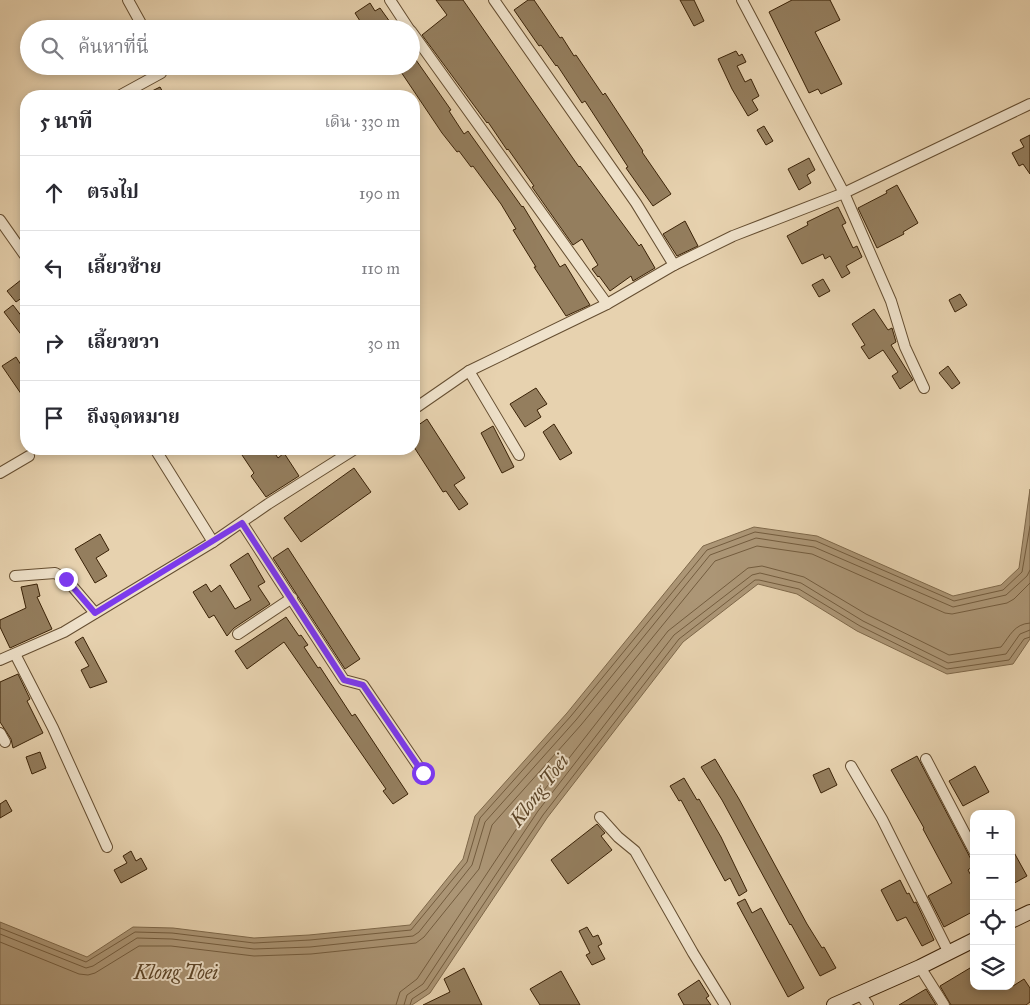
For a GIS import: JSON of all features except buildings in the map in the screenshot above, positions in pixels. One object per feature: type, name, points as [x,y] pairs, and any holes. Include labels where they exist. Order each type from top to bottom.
[{"type":"street","points":[[128,0],[139,20]]},
{"type":"street","points":[[390,0],[403,20]]},
{"type":"street","points":[[494,0],[636,203],[674,265]]},
{"type":"street","points":[[742,0],[844,193],[891,301],[905,346],[924,388]]},
{"type":"street","points":[[420,44],[607,304]]},
{"type":"street","points":[[130,90],[157,75]]},
{"type":"street","points":[[420,405],[469,371],[607,304],[674,265],[733,236],[844,193],[1030,104]]},
{"type":"street","points":[[0,220],[20,249]]},
{"type":"street","points":[[469,371],[520,455]]},
{"type":"street","points":[[159,455],[213,542]]},
{"type":"street","points":[[0,660],[64,632],[213,542],[268,504],[346,455]]},
{"type":"street","points":[[0,473],[29,456]]},
{"type":"street","points":[[242,523],[344,680],[363,685],[423,773]]},
{"type":"street","points":[[15,576],[55,573],[66,579],[95,613]]},
{"type":"street","points":[[238,634],[292,598]]},
{"type":"street","points":[[15,654],[53,728],[107,847]]},
{"type":"street","points":[[926,758],[970,843]]},
{"type":"street","points":[[851,766],[882,819],[949,953]]},
{"type":"street","points":[[600,817],[618,837],[635,851],[693,953],[726,1005]]},
{"type":"street","points":[[1015,919],[1030,912]]},
{"type":"street","points":[[834,1005],[864,1000],[920,967],[970,942]]},
{"type":"street","points":[[920,967],[944,1005]]},
{"type":"water","name":"Klong Toei","points":[[1030,489],[1030,639],[1013,664],[947,674],[857,631],[797,594],[758,584],[683,642],[547,818],[430,993],[412,1005],[0,1005],[0,922],[87,957],[133,927],[173,928],[254,938],[309,935],[410,925],[463,859],[475,816],[567,713],[703,546],[754,527],[817,536],[953,596],[1001,585],[1019,568]]},
{"type":"route","points":[[66,579],[95,613],[242,523],[344,680],[363,685],[423,773]]}]
